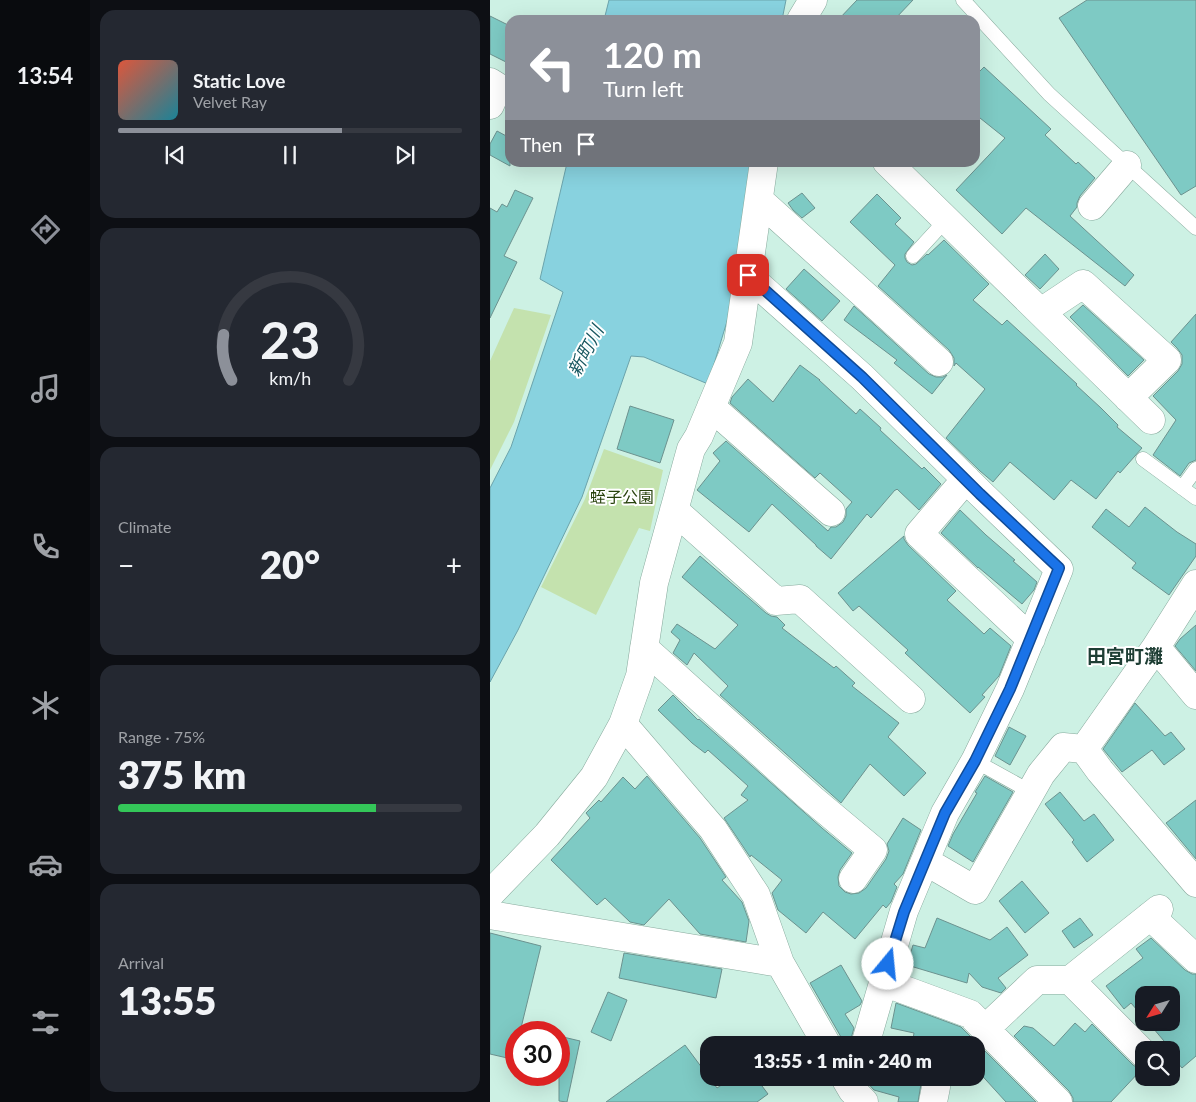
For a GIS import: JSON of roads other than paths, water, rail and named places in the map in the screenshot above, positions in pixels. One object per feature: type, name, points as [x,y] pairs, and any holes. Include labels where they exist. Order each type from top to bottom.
[{"type":"street","points":[[804,15],[813,0]]},
{"type":"street","points":[[1092,206],[1127,165]]},
{"type":"street","points":[[490,894],[547,834],[594,777],[623,724],[640,676],[654,583],[691,449],[699,436],[738,343],[763,167]]},
{"type":"street","points":[[892,167],[1151,420]]},
{"type":"street","points":[[759,200],[939,362]]},
{"type":"street","points":[[748,275],[862,377],[1059,568],[1010,689],[975,761],[945,813],[904,912],[868,1036]]},
{"type":"street","points":[[1041,312],[1083,284],[1167,360],[1128,398]]},
{"type":"street","points":[[711,407],[832,512]]},
{"type":"street","points":[[966,479],[920,534],[1031,639]]},
{"type":"street","points":[[674,510],[776,601],[800,599],[912,699]]},
{"type":"street","points":[[1084,749],[1156,647],[1196,584]]},
{"type":"street","points":[[1156,647],[1196,696]]},
{"type":"street","points":[[644,648],[812,799],[873,850],[852,879]]},
{"type":"street","points":[[623,724],[713,829],[756,895],[780,963],[822,1036]]},
{"type":"street","points":[[925,862],[975,890],[1042,774],[1063,747],[1084,749],[1100,772],[1196,883]]},
{"type":"street","points":[[985,1029],[1037,980],[1070,980],[1154,913],[1196,959]]},
{"type":"street","points":[[490,915],[780,963]]},
{"type":"street","points":[[1070,980],[1135,1045]]},
{"type":"street","points":[[883,982],[970,1014],[1058,1102]]},
{"type":"lane","points":[[963,0],[977,15]]},
{"type":"lane","points":[[980,19],[1049,94],[1196,228]]},
{"type":"lane","points":[[913,256],[946,220]]},
{"type":"lane","points":[[1143,459],[1196,498]]},
{"type":"lane","points":[[1182,488],[1196,469]]},
{"type":"lane","points":[[975,761],[1031,792]]},
{"type":"water","points":[[609,0],[786,0],[783,15],[605,15]]},
{"type":"water","name":"新町川","points":[[566,167],[754,167],[728,318],[708,384],[644,357],[631,356],[582,497],[518,630],[490,682],[490,488],[511,447],[563,292],[540,279]]},
{"type":"district","name":"田宮町灘","points":[[1125,656]]},
{"type":"park label","name":"蛭子公園","points":[[622,497]]}]
